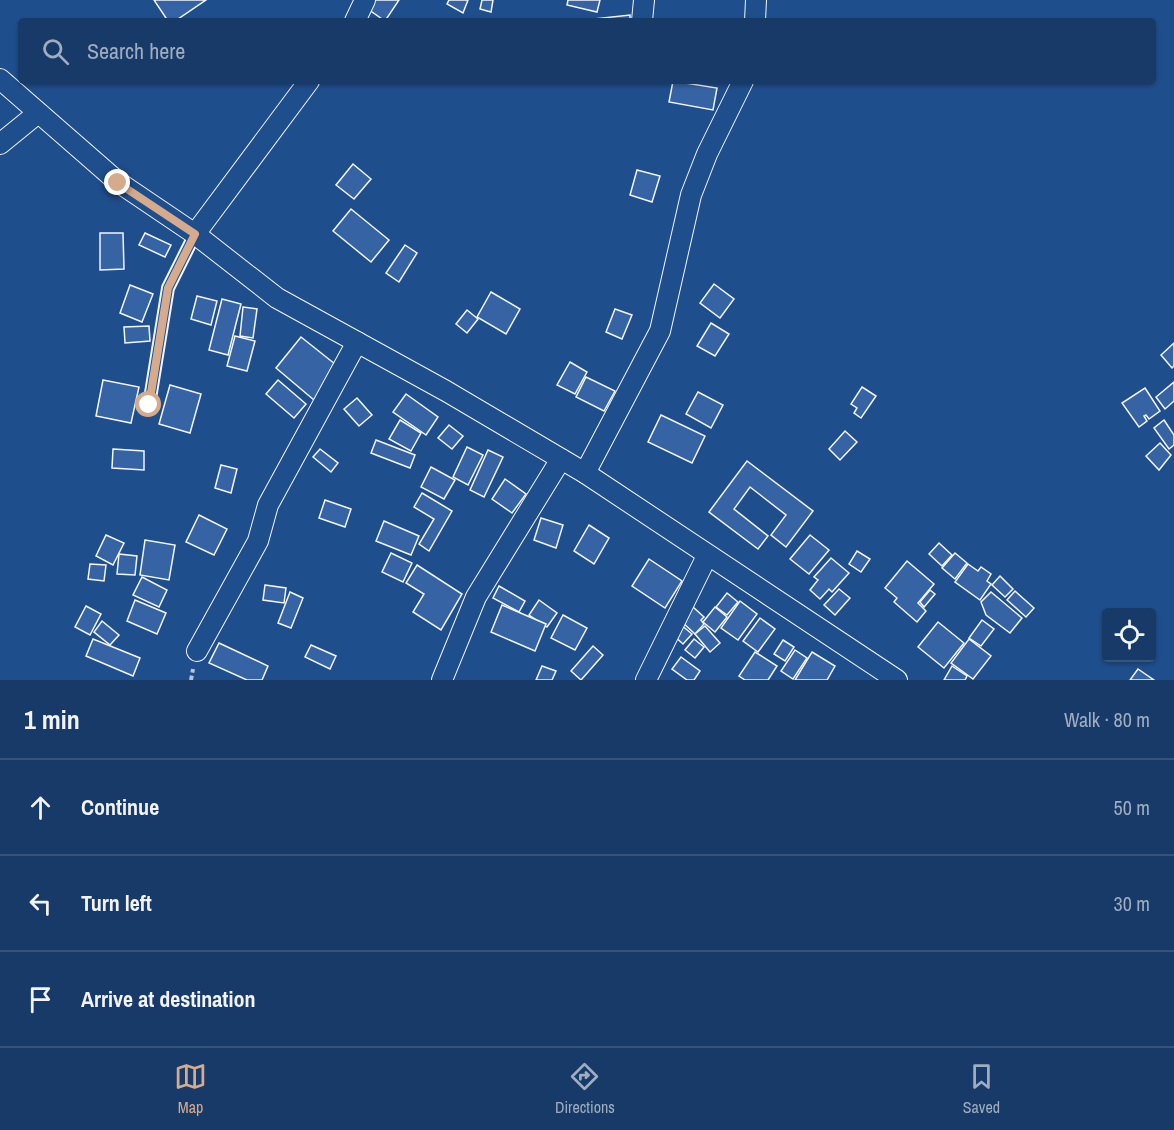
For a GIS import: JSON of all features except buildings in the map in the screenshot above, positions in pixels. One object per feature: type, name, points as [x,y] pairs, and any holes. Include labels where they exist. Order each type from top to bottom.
[{"type":"street","points":[[356,18],[365,0]]},
{"type":"street","points":[[642,18],[644,0]]},
{"type":"street","points":[[755,18],[756,0]]},
{"type":"street","points":[[0,79],[118,183],[195,234],[277,298],[585,473],[897,680]]},
{"type":"street","points":[[195,234],[307,84]]},
{"type":"street","points":[[585,473],[660,332],[691,195],[707,153],[742,84]]},
{"type":"street","points":[[0,144],[38,112]]},
{"type":"street","points":[[197,651],[258,541],[268,505],[357,342]]},
{"type":"street","points":[[442,680],[476,597],[561,459]]},
{"type":"street","points":[[646,680],[707,556]]},
{"type":"lane","points":[[149,405],[168,288],[195,234]]},
{"type":"route","points":[[118,183],[195,234],[168,288],[149,405]]}]
